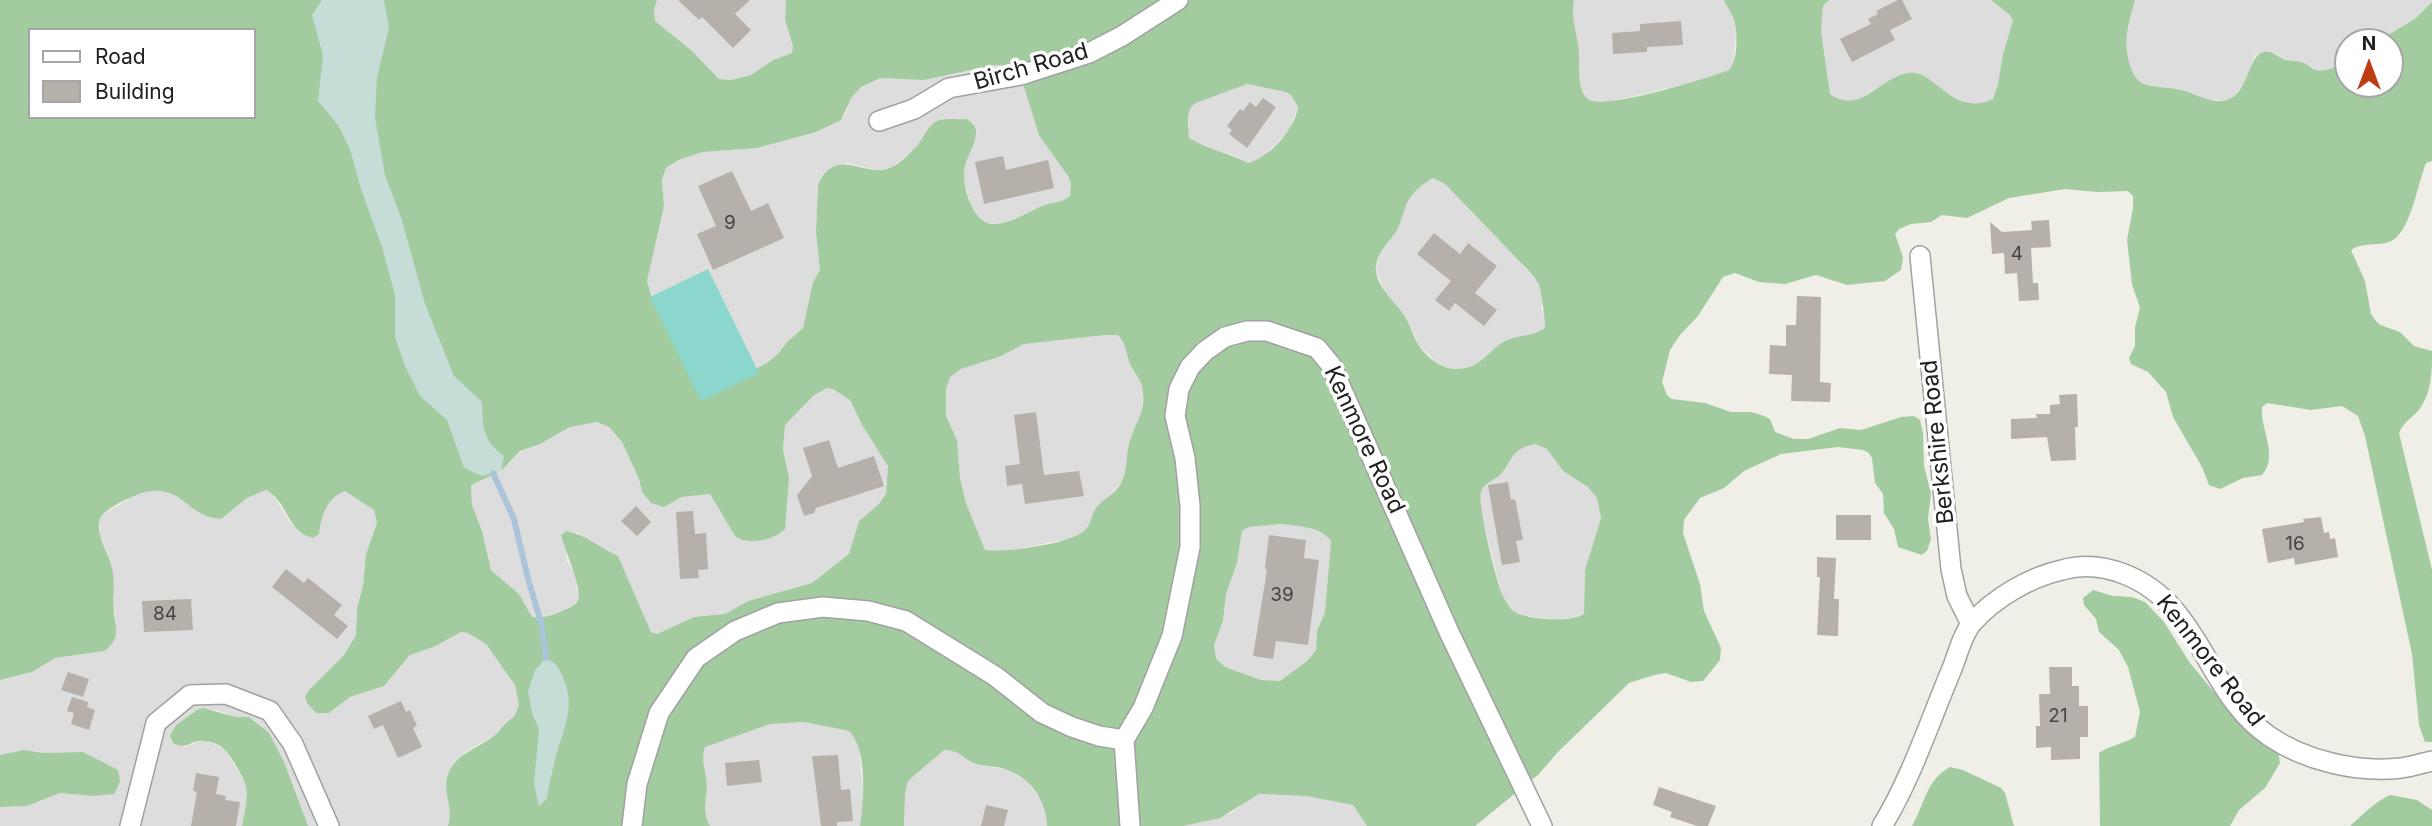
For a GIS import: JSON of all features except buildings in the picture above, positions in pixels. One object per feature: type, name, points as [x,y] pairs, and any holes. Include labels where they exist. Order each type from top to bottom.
[{"type":"street","name":"Birch Road","points":[[879,121],[914,108],[949,88],[1021,75],[1089,53],[1122,36],[1178,0]]},
{"type":"street","name":"Berkshire Road","points":[[1920,256],[1951,569],[1957,596],[1971,624]]},
{"type":"street","name":"Kenmore Road","points":[[1124,740],[1143,708],[1172,636],[1190,547],[1188,482],[1175,416],[1179,389],[1190,367],[1205,351],[1225,337],[1247,331],[1267,331],[1317,348],[1331,365],[1449,632],[1542,826]]},
{"type":"street","name":"Kenmore Road","points":[[1882,826],[1903,785],[1971,624],[2008,592],[2049,573],[2076,566],[2107,567],[2140,580],[2164,596],[2188,625],[2225,688],[2246,715],[2269,736],[2328,761],[2360,768],[2400,768],[2432,761]]},
{"type":"street","points":[[632,826],[637,784],[659,713],[696,658],[735,631],[778,613],[823,607],[868,611],[906,621],[995,676],[1042,713],[1099,736],[1124,740],[1130,826]]},
{"type":"street","points":[[130,826],[156,723],[190,695],[226,694],[270,711],[293,744],[329,826]]},
{"type":"shaded area","points":[[322,0],[384,0],[389,28],[377,77],[375,117],[385,175],[402,220],[425,304],[454,376],[482,402],[485,432],[491,444],[504,456],[501,471],[482,476],[464,468],[447,420],[420,396],[405,366],[395,337],[395,295],[350,149],[338,125],[318,101],[323,56],[312,15]]},
{"type":"shaded area","points":[[657,0],[786,0],[785,20],[793,46],[792,53],[773,60],[751,75],[732,80],[719,79],[691,50],[655,21],[654,9]]},
{"type":"shaded area","points":[[1574,0],[1724,0],[1734,19],[1736,32],[1733,65],[1729,70],[1691,83],[1612,101],[1591,101],[1586,98],[1581,86],[1578,47],[1571,13]]},
{"type":"shaded area","points":[[1829,0],[1991,0],[1998,4],[2013,21],[1993,99],[1981,105],[1968,104],[1945,92],[1886,83],[1864,97],[1840,101],[1829,94],[1821,32],[1823,6]]},
{"type":"shaded area","points":[[2135,0],[2432,0],[2416,18],[2400,28],[2334,28],[2334,67],[2321,71],[2303,63],[2284,60],[2274,52],[2255,55],[2247,80],[2230,100],[2223,101],[2204,99],[2179,89],[2141,83],[2132,73],[2124,40]]},
{"type":"shaded area","points":[[994,65],[1008,65],[1019,71],[1071,183],[1070,196],[1007,222],[992,224],[981,220],[971,204],[963,179],[964,166],[977,134],[967,119],[943,119],[927,131],[916,148],[891,168],[878,170],[846,163],[818,185],[816,232],[820,271],[813,282],[803,328],[767,363],[714,390],[654,305],[647,281],[664,206],[662,180],[666,168],[678,160],[703,152],[757,148],[816,132],[845,115],[852,97],[861,87],[873,80],[924,80]]},
{"type":"shaded area","points":[[1246,84],[1286,92],[1298,107],[1288,132],[1260,160],[1248,163],[1231,154],[1206,149],[1189,138],[1188,112],[1196,103]]},
{"type":"shaded area","points":[[1433,178],[1445,184],[1538,282],[1542,294],[1541,308],[1546,321],[1545,328],[1534,336],[1508,339],[1483,361],[1454,370],[1442,367],[1419,346],[1405,316],[1384,290],[1376,270],[1379,257],[1398,227],[1410,197]]},
{"type":"shaded area","points":[[708,269],[759,373],[701,401],[650,297]]},
{"type":"shaded area","points":[[1118,335],[1126,344],[1132,369],[1140,380],[1143,393],[1141,419],[1130,442],[1123,481],[1096,509],[1092,521],[1083,532],[1072,538],[997,552],[985,550],[966,503],[960,478],[957,440],[946,416],[946,389],[950,377],[961,369],[999,357],[1024,344]]},
{"type":"shaded area","points":[[826,388],[833,389],[850,400],[888,466],[886,493],[879,504],[859,521],[849,554],[812,583],[748,601],[725,614],[694,617],[657,634],[651,632],[645,621],[618,556],[601,549],[578,533],[566,531],[567,561],[575,573],[578,599],[575,605],[558,614],[544,618],[532,617],[519,594],[491,570],[482,531],[472,505],[471,485],[501,471],[520,452],[570,427],[597,422],[609,427],[622,442],[642,492],[664,507],[682,497],[710,494],[735,536],[789,477],[783,450],[785,425],[814,395]]},
{"type":"shaded area","points":[[1535,444],[1547,449],[1563,471],[1589,487],[1597,498],[1601,518],[1585,570],[1584,614],[1579,618],[1526,616],[1514,612],[1502,595],[1481,511],[1480,493],[1501,474],[1511,456],[1522,447]]},
{"type":"shaded area","points":[[153,490],[166,490],[202,513],[214,519],[221,519],[247,498],[266,490],[272,493],[291,524],[319,534],[328,503],[338,493],[345,491],[374,510],[377,523],[366,554],[363,586],[357,608],[356,635],[344,655],[309,690],[329,713],[350,697],[384,686],[416,651],[437,646],[461,632],[468,633],[486,644],[515,685],[519,705],[514,717],[495,735],[465,752],[446,789],[452,815],[448,826],[308,826],[255,720],[217,710],[197,710],[176,725],[170,737],[173,743],[186,747],[205,741],[224,748],[246,784],[242,826],[0,826],[0,807],[27,806],[60,793],[93,796],[83,752],[43,753],[24,750],[0,755],[0,680],[32,672],[55,658],[104,651],[116,636],[112,566],[100,535],[100,520],[103,515],[132,497]]},
{"type":"shaded area","points":[[1281,524],[1308,527],[1327,535],[1331,541],[1325,612],[1317,631],[1316,650],[1307,661],[1280,681],[1261,680],[1225,667],[1216,658],[1214,645],[1223,621],[1226,594],[1237,563],[1242,531],[1247,527]]},
{"type":"shaded area","points":[[546,658],[555,664],[562,674],[569,708],[547,799],[539,806],[534,783],[539,729],[532,713],[528,691],[535,670]]},
{"type":"shaded area","points":[[804,722],[849,731],[854,736],[859,749],[864,802],[860,826],[710,826],[705,817],[704,804],[707,785],[702,759],[705,746],[770,724]]},
{"type":"shaded area","points":[[944,750],[957,751],[974,763],[1007,770],[1026,781],[1043,802],[1047,826],[904,826],[908,781]]},
{"type":"shaded area","points":[[1259,794],[1306,796],[1353,805],[1367,826],[1183,826],[1232,813]]},
{"type":"green space","points":[[0,0],[657,0],[654,9],[655,21],[691,50],[719,79],[731,80],[751,75],[773,60],[792,53],[793,46],[785,20],[786,0],[1574,0],[1573,14],[1582,90],[1588,99],[1598,102],[1656,92],[1729,70],[1736,53],[1736,32],[1733,17],[1724,0],[1829,0],[1823,6],[1821,32],[1830,94],[1841,100],[1851,101],[1909,73],[1928,78],[1966,103],[1993,99],[1998,84],[2013,21],[2010,15],[1991,0],[2135,0],[2126,41],[2128,58],[2137,79],[2149,85],[2221,101],[2234,96],[2240,90],[2255,59],[2264,52],[2285,60],[2304,63],[2317,70],[2334,67],[2334,98],[2404,98],[2404,28],[2400,28],[2416,18],[2432,2],[2432,161],[2426,163],[2408,219],[2396,238],[2351,250],[2365,281],[2371,314],[2375,320],[2380,325],[2400,332],[2414,346],[2432,351],[2429,390],[2423,404],[2399,433],[2432,570],[2432,742],[2425,742],[2419,725],[2412,654],[2365,436],[2358,416],[2342,406],[2311,410],[2267,403],[2262,407],[2262,416],[2269,459],[2262,475],[2243,478],[2220,489],[2209,485],[2202,467],[2173,417],[2166,392],[2148,372],[2131,364],[2129,358],[2135,346],[2135,327],[2140,308],[2132,284],[2127,240],[2133,208],[2133,196],[2128,191],[2065,189],[2009,198],[1967,218],[1942,215],[1931,222],[1911,224],[1899,229],[1895,234],[1903,257],[1901,270],[1885,281],[1847,285],[1816,275],[1785,284],[1759,282],[1735,273],[1723,277],[1698,316],[1670,350],[1662,382],[1667,395],[1672,399],[1705,403],[1731,412],[1751,412],[1764,416],[1770,419],[1775,432],[1794,439],[1808,439],[1840,428],[1861,430],[1901,417],[1914,416],[1920,420],[1923,433],[1924,466],[1931,493],[1928,519],[1931,539],[1927,551],[1922,555],[1898,547],[1894,529],[1884,513],[1883,494],[1875,483],[1872,458],[1863,450],[1838,447],[1781,454],[1744,471],[1724,488],[1700,498],[1684,520],[1683,533],[1700,584],[1704,611],[1721,648],[1720,660],[1703,681],[1691,682],[1666,673],[1629,683],[1539,774],[1475,826],[1367,826],[1353,805],[1306,796],[1259,794],[1220,818],[1183,826],[1047,826],[1044,808],[1036,792],[1024,779],[1003,768],[978,764],[958,753],[944,750],[908,781],[904,826],[860,826],[863,777],[855,740],[849,731],[804,722],[770,724],[705,747],[705,811],[710,826],[448,826],[450,813],[446,784],[450,770],[460,758],[495,735],[514,717],[519,705],[515,685],[486,644],[468,633],[461,632],[436,646],[410,655],[384,686],[350,697],[329,713],[316,713],[307,703],[305,697],[309,690],[344,655],[356,635],[357,608],[363,586],[366,554],[377,523],[374,510],[345,491],[329,503],[319,534],[313,538],[304,535],[292,523],[279,501],[266,490],[247,498],[221,519],[198,512],[181,499],[161,491],[132,497],[111,508],[101,517],[99,528],[113,576],[115,637],[104,651],[55,658],[32,672],[0,680]],"holes":[[[994,65],[1008,65],[1019,71],[1039,135],[1071,183],[1070,196],[1003,223],[986,223],[972,206],[966,191],[964,168],[976,135],[975,127],[967,119],[943,119],[936,122],[915,148],[890,168],[880,170],[851,165],[833,167],[825,173],[818,185],[816,232],[820,270],[813,282],[803,328],[767,363],[714,390],[654,305],[647,281],[664,206],[662,180],[666,168],[678,160],[703,152],[757,148],[816,132],[841,120],[852,97],[861,87],[880,78],[924,80]],[[1247,84],[1286,92],[1298,107],[1292,124],[1272,149],[1248,163],[1189,138],[1188,119],[1192,106]],[[1433,178],[1445,184],[1537,282],[1545,328],[1503,342],[1474,365],[1456,369],[1445,367],[1425,353],[1404,315],[1380,284],[1376,271],[1378,259],[1398,228],[1409,199]],[[1118,335],[1121,339],[1143,392],[1142,408],[1129,444],[1122,481],[1096,508],[1086,529],[1076,536],[1036,546],[985,550],[966,503],[960,478],[957,440],[946,416],[946,389],[950,377],[961,369],[999,357],[1024,344]],[[827,388],[850,400],[888,466],[886,493],[879,504],[859,521],[849,554],[812,583],[748,601],[725,614],[694,617],[657,634],[651,632],[618,556],[580,535],[566,531],[561,535],[579,594],[576,604],[556,614],[532,617],[519,594],[491,570],[482,531],[472,505],[471,485],[502,470],[520,451],[540,444],[570,427],[597,422],[609,427],[622,442],[642,492],[651,503],[664,507],[682,497],[710,494],[735,536],[740,539],[761,540],[780,533],[785,529],[789,477],[783,450],[785,425],[814,395]],[[1535,444],[1547,449],[1563,471],[1588,487],[1597,498],[1601,518],[1585,570],[1584,614],[1570,619],[1526,616],[1512,610],[1500,589],[1492,561],[1481,499],[1482,489],[1501,474],[1521,449]],[[1281,524],[1321,532],[1331,541],[1325,612],[1317,631],[1316,650],[1307,661],[1280,681],[1261,680],[1225,667],[1216,658],[1214,645],[1223,621],[1226,594],[1237,563],[1242,531],[1248,527]]]},
{"type":"green space","points":[[2093,590],[2145,602],[2164,622],[2190,663],[2234,716],[2278,751],[2280,763],[2265,788],[2239,810],[2230,826],[2100,826],[2099,753],[2135,737],[2140,712],[2128,667],[2119,650],[2099,632],[2096,619],[2084,605],[2083,598]]},
{"type":"green space","points":[[203,708],[236,717],[249,717],[269,733],[284,762],[308,826],[242,826],[246,787],[227,752],[206,741],[178,745],[173,743],[170,736],[176,725]]},
{"type":"green space","points":[[24,750],[43,753],[83,752],[118,770],[120,782],[114,794],[93,796],[60,793],[27,806],[0,807],[0,755]]},
{"type":"green space","points":[[1950,767],[1963,770],[2001,788],[2005,793],[2014,826],[1912,826],[1931,786],[1942,772]]},
{"type":"green space","points":[[2390,795],[2417,800],[2432,810],[2432,826],[2350,826]]},
{"type":"waterway","points":[[493,473],[514,519],[541,622],[546,658]]}]
